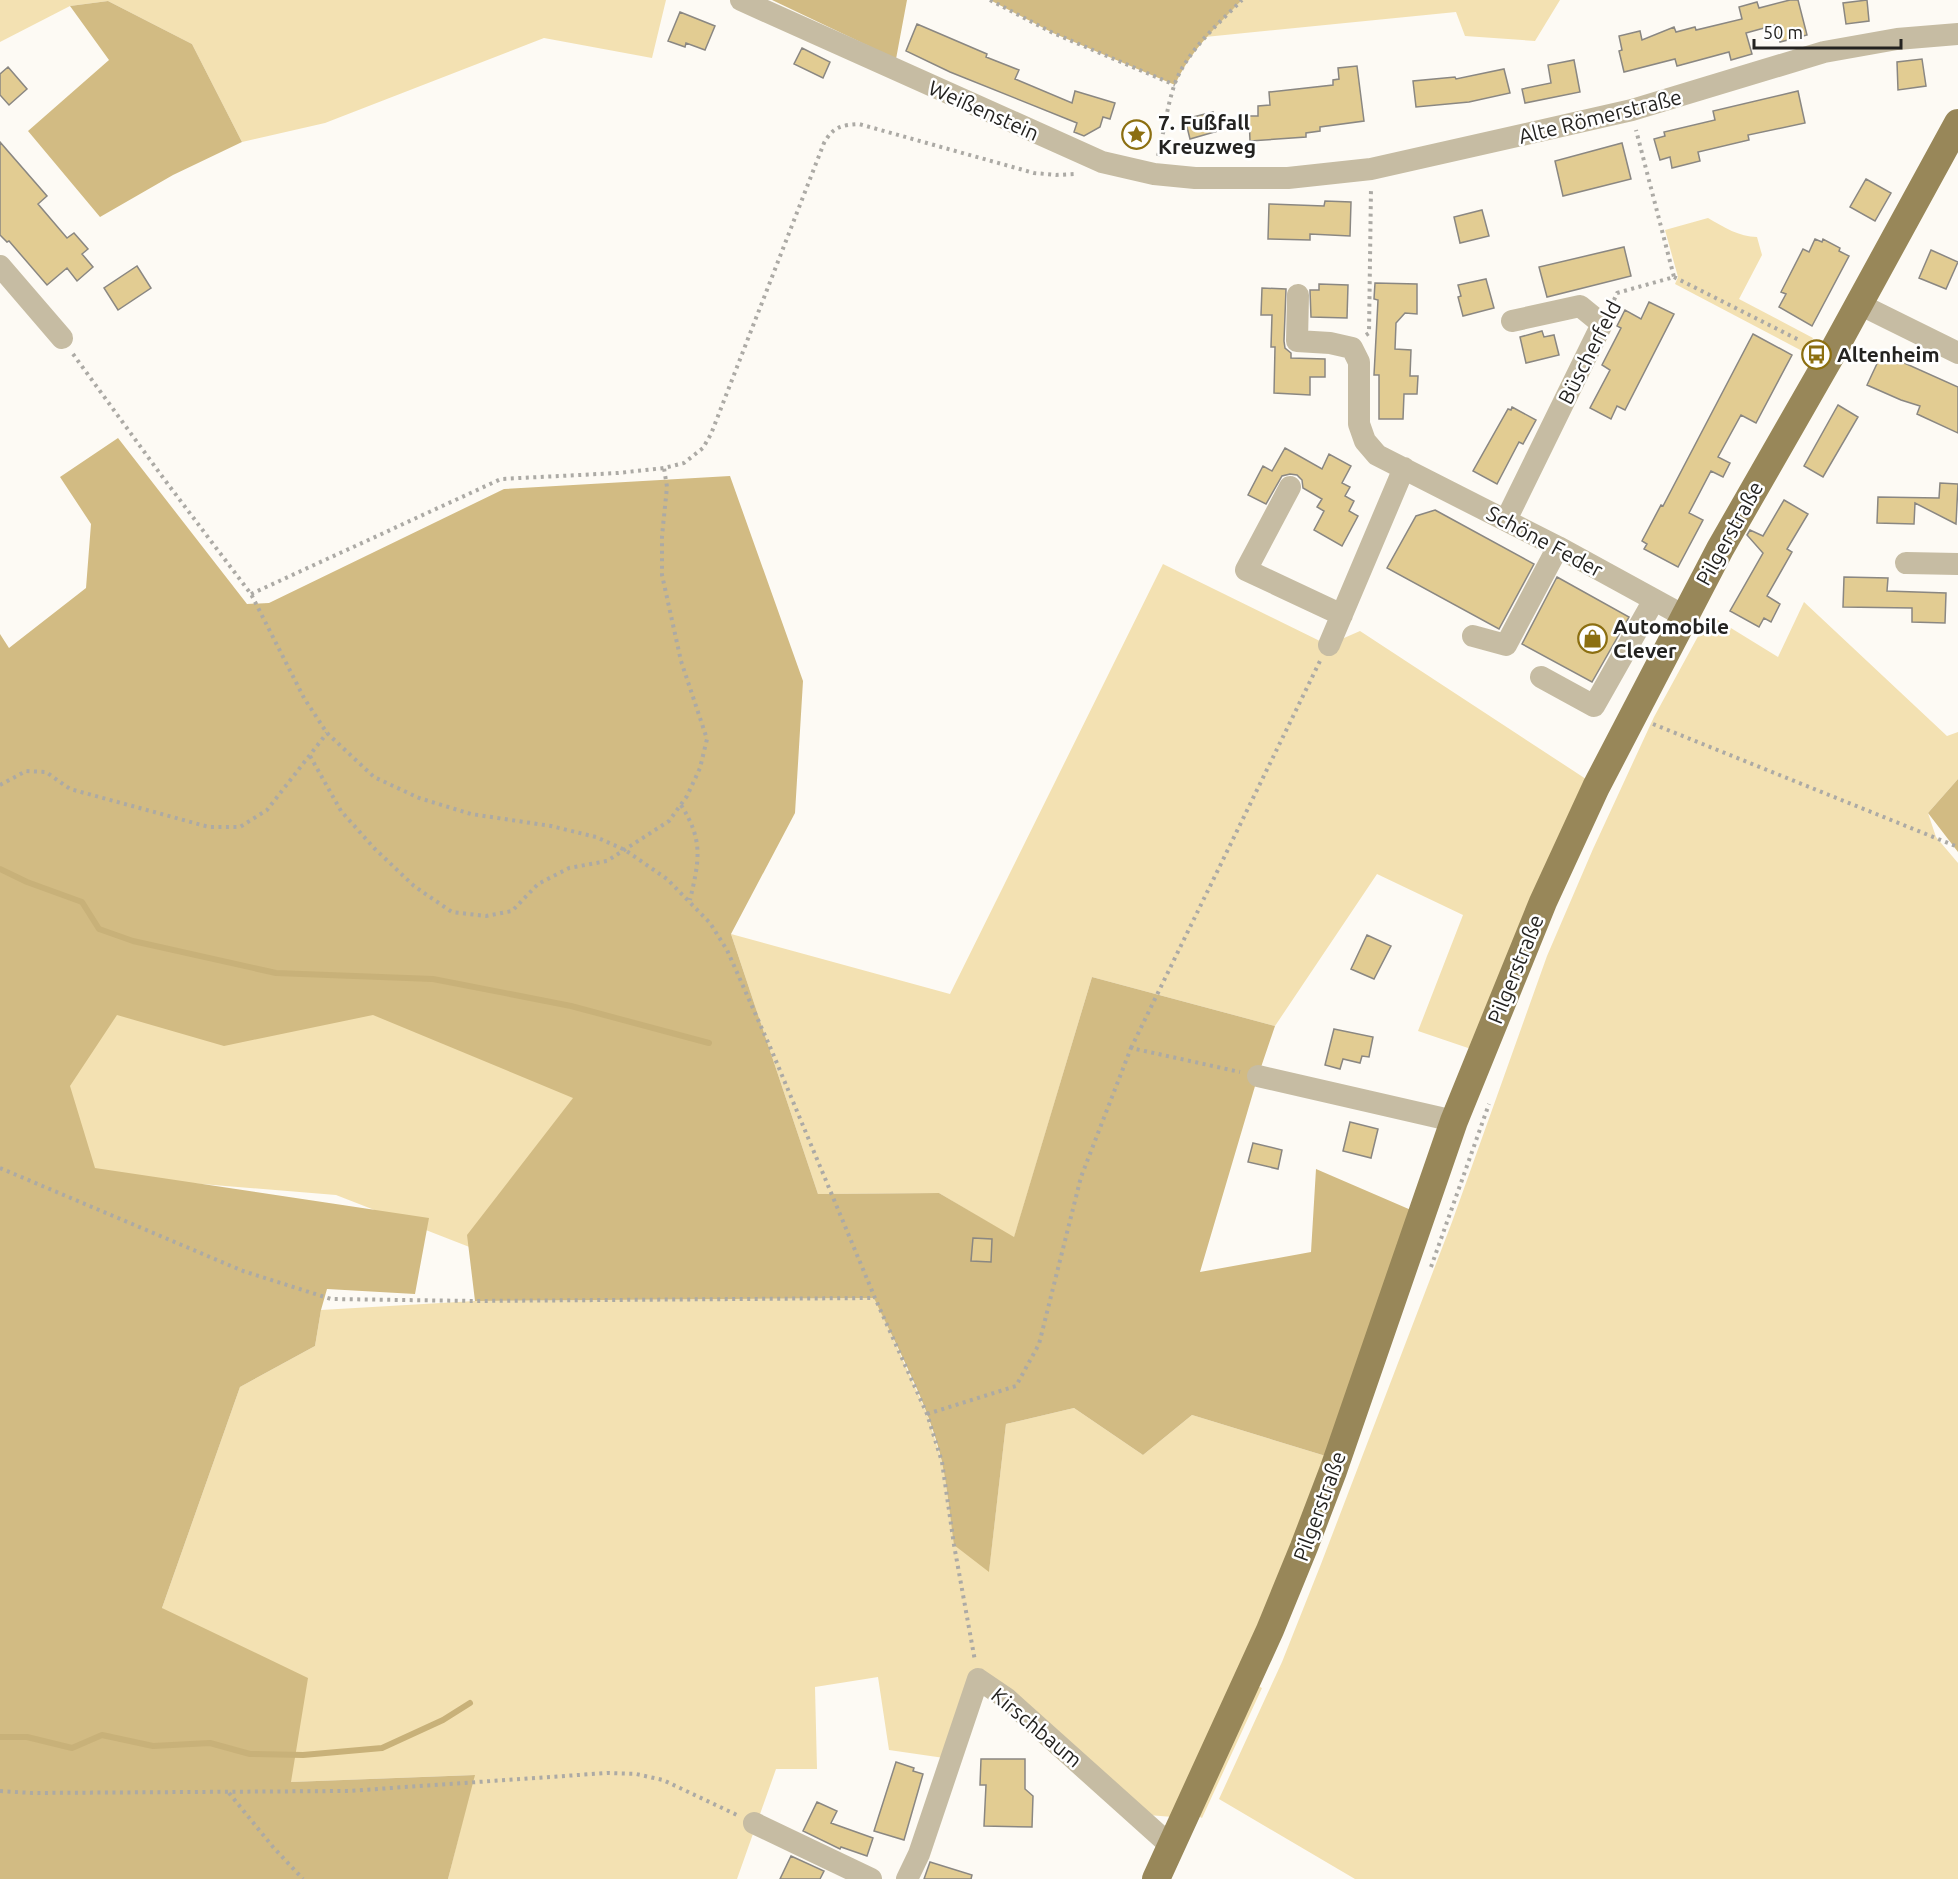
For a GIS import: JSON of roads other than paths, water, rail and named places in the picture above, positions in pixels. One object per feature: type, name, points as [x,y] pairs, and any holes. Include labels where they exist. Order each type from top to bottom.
[{"type":"main road","name":"Pilgerstraße","points":[[1156,1879],[1270,1630],[1304,1547],[1333,1471],[1454,1121],[1543,902],[1601,777],[1684,616],[1958,123]]},
{"type":"street","name":"Weißenstein","points":[[741,0],[1102,162],[1154,174],[1238,179]]},
{"type":"street","name":"Alte Römerstraße","points":[[1238,179],[1288,178],[1371,169],[1632,110],[1824,52],[1897,39],[1958,34]]},
{"type":"street","points":[[0,266],[62,338]]},
{"type":"street","name":"Schöne Feder","points":[[1298,295],[1297,341],[1330,343],[1352,348],[1359,362],[1359,424],[1365,441],[1377,454],[1558,547],[1684,616]]},
{"type":"street","points":[[1858,304],[1958,353]]},
{"type":"street","name":"Büscherfeld","points":[[1506,520],[1602,324],[1580,306],[1512,321]]},
{"type":"street","points":[[1329,645],[1404,468]]},
{"type":"street","points":[[1290,488],[1246,570],[1342,615]]},
{"type":"street","points":[[1473,636],[1506,645],[1558,547]]},
{"type":"street","points":[[1906,563],[1958,564]]},
{"type":"street","points":[[1541,677],[1594,706],[1654,600]]},
{"type":"street","points":[[1258,1076],[1454,1121]]},
{"type":"street","name":"Kirschbaum","points":[[907,1879],[919,1854],[978,1679],[1006,1698],[1171,1846]]},
{"type":"street","points":[[754,1823],[871,1879]]},
{"type":"waterway","points":[[0,869],[27,882],[82,902],[99,929],[133,941],[276,973],[433,979],[571,1006],[709,1043]]},
{"type":"waterway","points":[[0,1737],[27,1737],[72,1748],[102,1735],[153,1746],[210,1743],[250,1754],[303,1755],[382,1748],[443,1720],[470,1703]]},
{"type":"place","name":"7. Fußfall Kreuzweg","points":[[1137,134]]},
{"type":"place","name":"Altenheim","points":[[1816,354]]},
{"type":"place","name":"Automobile Clever","points":[[1592,638]]}]
